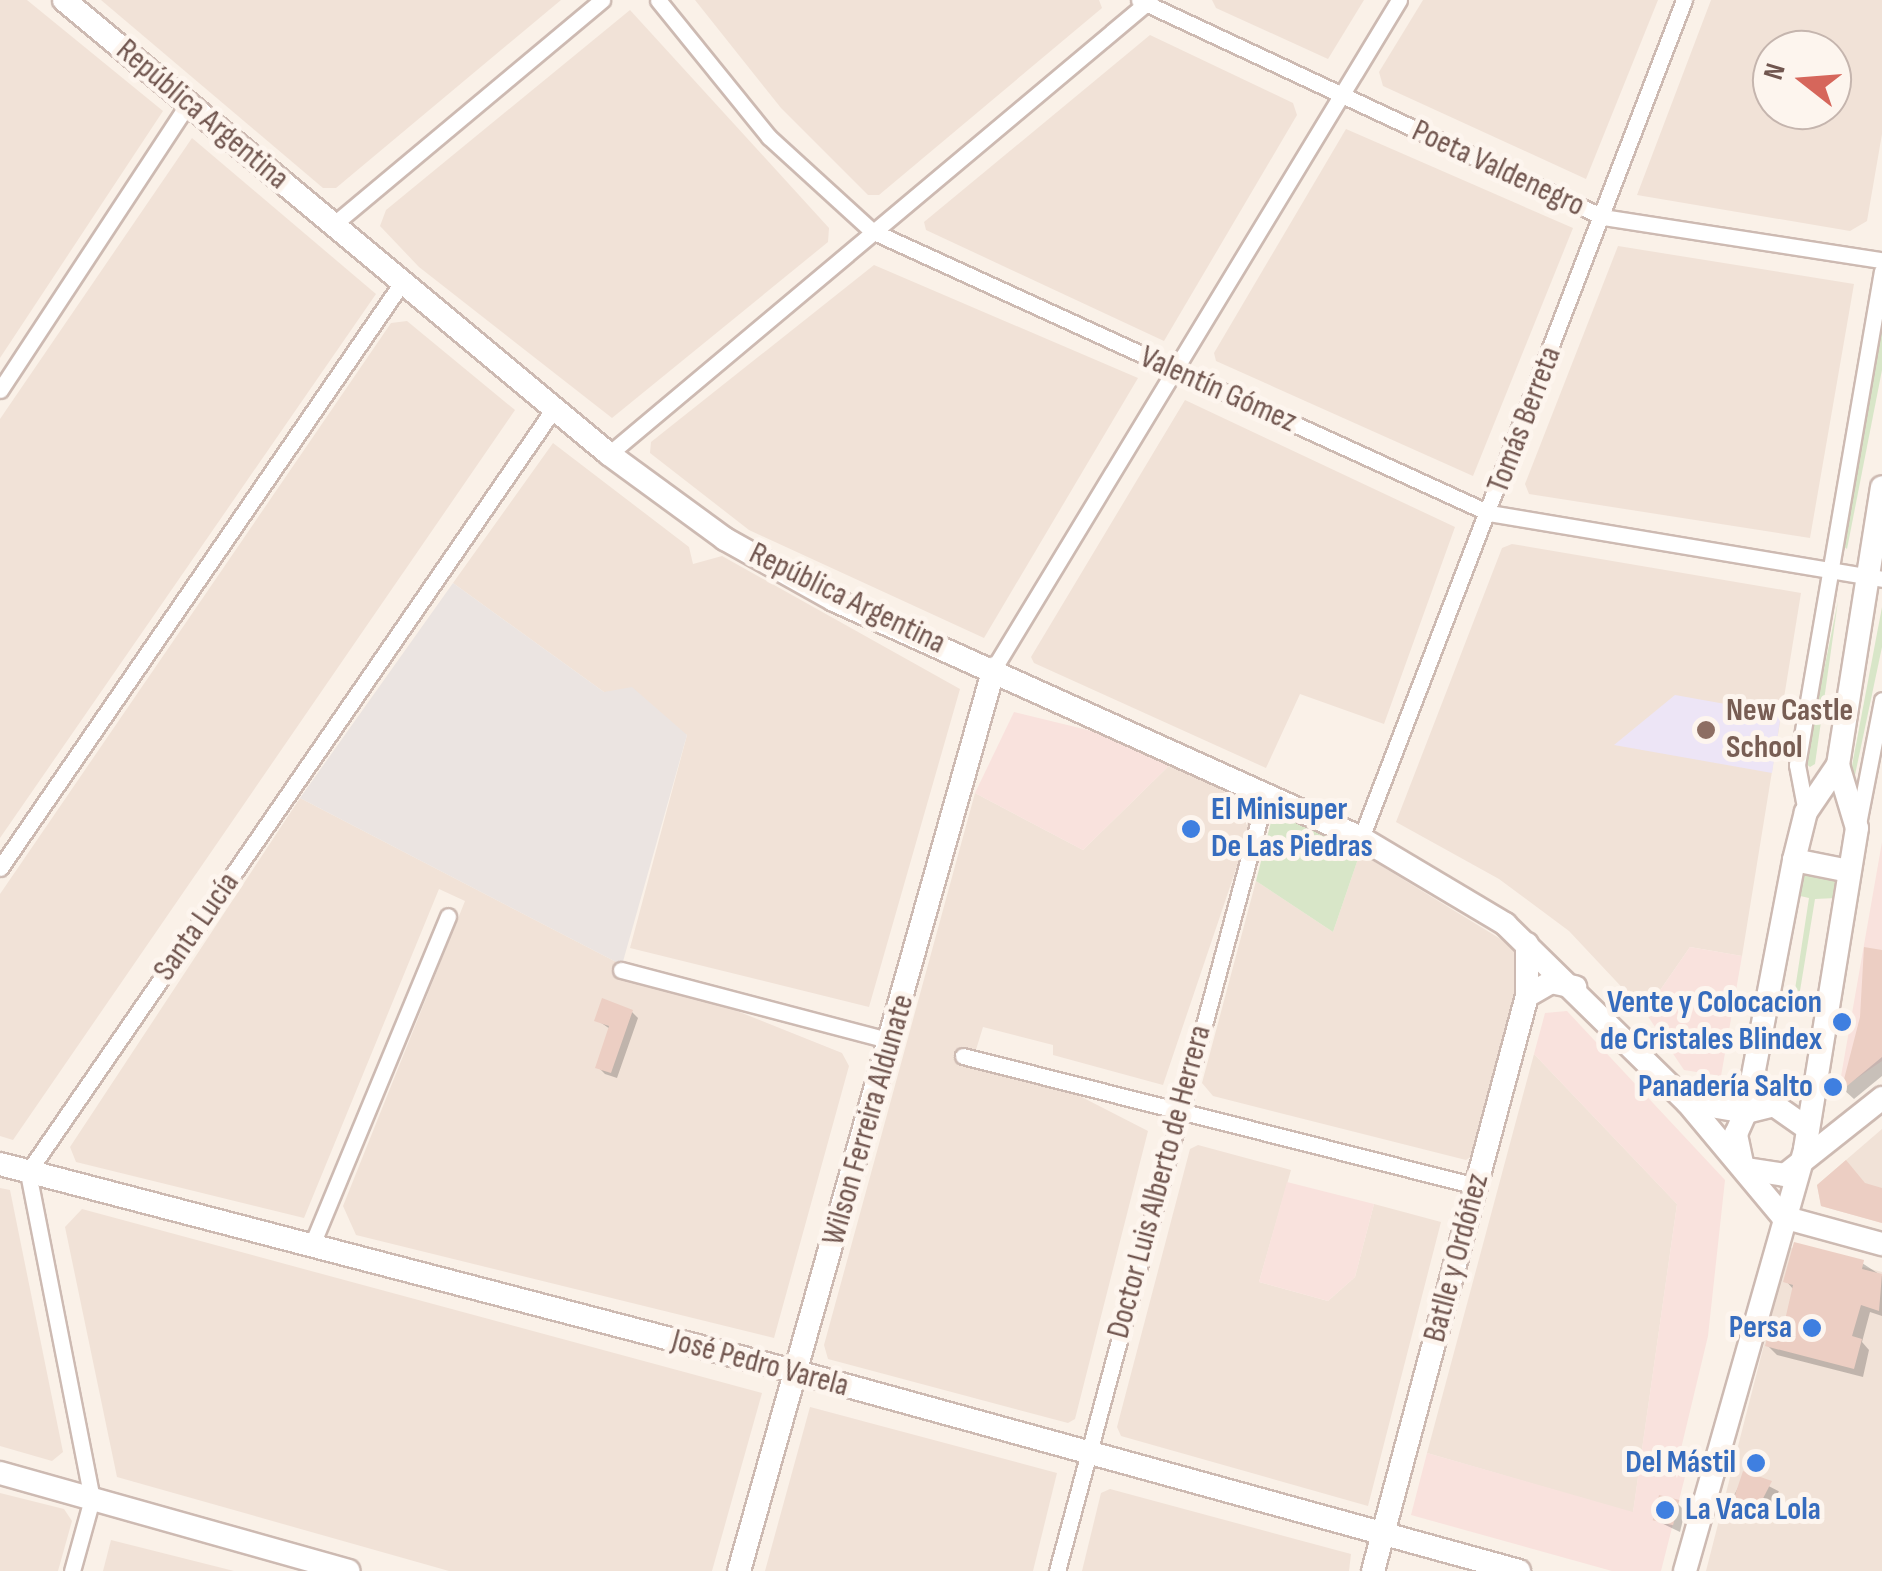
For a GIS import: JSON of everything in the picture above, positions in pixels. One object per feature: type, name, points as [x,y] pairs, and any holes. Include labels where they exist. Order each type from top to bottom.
[{"type":"street","name":"República Argentina","points":[[64,0],[609,454],[726,539],[834,600],[994,668],[1361,838],[1526,944],[1688,1102],[1783,1217]]},
{"type":"street","points":[[333,225],[602,0]]},
{"type":"street","name":"Valentín Gómez","points":[[658,0],[768,137],[872,230],[1490,513],[1875,578]]},
{"type":"street","points":[[994,668],[1399,0]]},
{"type":"street","name":"Tomás Berreta","points":[[1361,838],[1490,513],[1684,0]]},
{"type":"street","points":[[609,454],[1145,2]]},
{"type":"street","name":"Poeta Valdenegro","points":[[1145,2],[1340,97],[1603,217],[1882,260]]},
{"type":"street","points":[[0,390],[188,104]]},
{"type":"street","points":[[1806,812],[1797,765],[1882,272]]},
{"type":"street","points":[[0,868],[403,281]]},
{"type":"street","name":"Santa Lucía","points":[[28,1172],[554,407]]},
{"type":"street","points":[[1882,487],[1875,578],[1838,765],[1806,812],[1736,1149],[1747,1170],[1772,1177],[1798,1164],[1882,1098]]},
{"type":"street","name":"Wilson Ferreira Aldunate","points":[[739,1571],[892,1041],[994,668]]},
{"type":"street","points":[[1685,1571],[1798,1164],[1882,700]]},
{"type":"street","points":[[1838,765],[1858,828]]},
{"type":"street","name":"Doctor Luis Alberto de Herrera","points":[[1057,1571],[1177,1112],[1266,794]]},
{"type":"street","points":[[1794,860],[1849,871]]},
{"type":"street","points":[[311,1247],[448,916]]},
{"type":"street","name":"Batlle y Ordóñez","points":[[1373,1571],[1527,996],[1526,944]]},
{"type":"street","points":[[622,970],[892,1041]]},
{"type":"street","points":[[1527,996],[1551,982],[1575,988]]},
{"type":"street","points":[[964,1056],[1476,1186]]},
{"type":"street","points":[[1688,1102],[1746,1112],[1774,1104],[1804,1126],[1857,1119]]},
{"type":"street","name":"José Pedro Varela","points":[[0,1164],[797,1372],[1087,1456],[1519,1571]]},
{"type":"street","points":[[28,1172],[92,1498],[72,1571]]},
{"type":"street","points":[[1783,1217],[1882,1244]]},
{"type":"street","points":[[0,1473],[349,1571]]},
{"type":"shaded area","points":[[0,0],[27,0],[163,111],[0,358]]},
{"type":"shaded area","points":[[101,0],[561,0],[336,188],[323,188]]},
{"type":"shaded area","points":[[695,0],[1099,0],[1102,8],[879,195],[868,195],[781,108]]},
{"type":"shaded area","points":[[1212,0],[1364,0],[1328,59],[1216,8]]},
{"type":"shaded area","points":[[1423,0],[1658,0],[1586,179],[1383,86],[1379,72]]},
{"type":"shaded area","points":[[1711,0],[1882,0],[1882,134],[1867,221],[1850,231],[1637,195]]},
{"type":"shaded area","points":[[630,10],[829,228],[828,242],[612,418],[419,267],[380,226],[386,210]]},
{"type":"shaded area","points":[[1150,35],[1293,103],[1297,115],[1164,341],[926,230],[924,222]]},
{"type":"shaded area","points":[[1346,129],[1573,228],[1473,476],[1216,361],[1214,353]]},
{"type":"shaded area","points":[[192,138],[376,294],[0,838],[0,419]]},
{"type":"shaded area","points":[[1618,246],[1854,284],[1810,538],[1529,494],[1525,484]]},
{"type":"shaded area","points":[[874,265],[1138,378],[984,638],[749,530],[650,453],[651,442]]},
{"type":"shaded area","points":[[407,321],[515,410],[13,1140],[0,1136],[0,894],[391,323]]},
{"type":"shaded area","points":[[1185,400],[1455,527],[1384,724],[1300,694],[1266,768],[1034,663],[1031,657]]},
{"type":"shaded area","points":[[553,443],[689,547],[693,564],[722,556],[960,689],[869,1007],[630,948],[687,735],[604,692],[453,583]]},
{"type":"shaded area","points":[[1512,544],[1801,593],[1742,956],[1690,947],[1645,1012],[1569,931],[1499,879],[1396,822],[1502,548]]},
{"type":"shaded area","points":[[453,583],[604,692],[632,687],[687,735],[622,965],[300,798]]},
{"type":"shaded area","name":"New Castle School","points":[[1675,695],[1781,714],[1772,773],[1614,745]]},
{"type":"shaded area","points":[[1014,712],[1182,753],[1083,850],[975,793]]},
{"type":"shaded area","points":[[1182,753],[1259,801],[1163,1085],[1053,1055],[1053,1045],[983,1027],[971,1066],[1003,1074],[1027,1069],[1148,1131],[1075,1419],[1068,1423],[828,1359],[824,1345],[975,793],[1083,850]]},
{"type":"shaded area","points":[[300,798],[622,965],[842,1053],[849,1066],[774,1338],[356,1235],[343,1206],[465,901],[439,889],[304,1218],[76,1162],[70,1147]]},
{"type":"shaded area","points":[[1882,842],[1882,1061],[1844,1087],[1840,1082]]},
{"type":"shaded area","points":[[1360,853],[1517,949],[1523,966],[1475,1154],[1466,1160],[1213,1096],[1202,1083],[1256,881],[1333,932]]},
{"type":"shaded area","points":[[1690,947],[1742,956],[1721,1076],[1684,1070],[1645,1012]]},
{"type":"shaded area","points":[[1567,1011],[1725,1180],[1708,1336],[1679,1457],[1689,1461],[1661,1571],[1612,1571],[1411,1515],[1427,1453],[1633,1512],[1677,1204],[1534,1054],[1545,1013]]},
{"type":"shaded area","points":[[1534,1054],[1677,1204],[1633,1513],[1427,1453]]},
{"type":"shaded area","points":[[1882,1129],[1882,1223],[1821,1206],[1817,1185]]},
{"type":"shaded area","points":[[1198,1145],[1291,1170],[1259,1282],[1328,1301],[1355,1277],[1374,1204],[1441,1222],[1368,1506],[1121,1436],[1117,1427],[1190,1149]]},
{"type":"shaded area","points":[[1287,1182],[1374,1204],[1355,1277],[1328,1301],[1259,1282]]},
{"type":"shaded area","points":[[0,1188],[10,1190],[63,1452],[52,1461],[0,1446]]},
{"type":"shaded area","points":[[82,1209],[762,1393],[712,1571],[449,1571],[117,1477],[65,1227]]},
{"type":"shaded area","points":[[1789,1247],[1882,1272],[1882,1571],[1706,1571]]},
{"type":"shaded area","points":[[810,1407],[1057,1473],[1033,1571],[765,1571]]},
{"type":"shaded area","points":[[1110,1489],[1351,1554],[1349,1571],[1082,1571],[1101,1493]]},
{"type":"shaded area","points":[[0,1493],[64,1509],[72,1521],[58,1571],[0,1571]]},
{"type":"shaded area","points":[[111,1540],[234,1571],[103,1571]]},
{"type":"green space","points":[[1882,314],[1882,370],[1847,549],[1842,545]]},
{"type":"green space","points":[[1838,601],[1815,764],[1810,767],[1805,763]]},
{"type":"green space","points":[[1882,607],[1882,647],[1855,775],[1851,771]]},
{"type":"green space","points":[[1282,813],[1360,853],[1333,932],[1256,881],[1271,822]]},
{"type":"green space","points":[[1802,870],[1838,878],[1836,898],[1815,899],[1799,997],[1794,996],[1809,898],[1796,895]]},
{"type":"building","points":[[1864,947],[1882,950],[1882,1057],[1841,1091],[1860,1017]]},
{"type":"building","points":[[602,998],[633,1010],[611,1073],[595,1068],[609,1026],[594,1021]]},
{"type":"building","points":[[1846,1160],[1865,1183],[1882,1188],[1882,1223],[1821,1206],[1817,1185]]},
{"type":"building","points":[[1794,1242],[1864,1260],[1862,1269],[1882,1274],[1879,1311],[1861,1305],[1852,1336],[1862,1339],[1854,1369],[1765,1346],[1773,1317],[1785,1320],[1793,1285],[1783,1282]]},
{"type":"building","points":[[1743,1471],[1772,1481],[1756,1512],[1732,1504]]},
{"type":"building","name":"La Vaca Lola","points":[[1659,1495],[1679,1500],[1673,1525],[1653,1520]]},
{"type":"place","name":"New Castle School","points":[[1706,730]]},
{"type":"place","name":"El Minisuper De Las Piedras","points":[[1191,829]]},
{"type":"place","name":"Vente y Colocacion de Cristales Blindex","points":[[1842,1022]]},
{"type":"place","name":"Panadería Salto","points":[[1833,1087]]},
{"type":"place","name":"Persa","points":[[1812,1328]]},
{"type":"place","name":"Del Mástil","points":[[1756,1463]]},
{"type":"place","name":"La Vaca Lola","points":[[1665,1510]]}]
